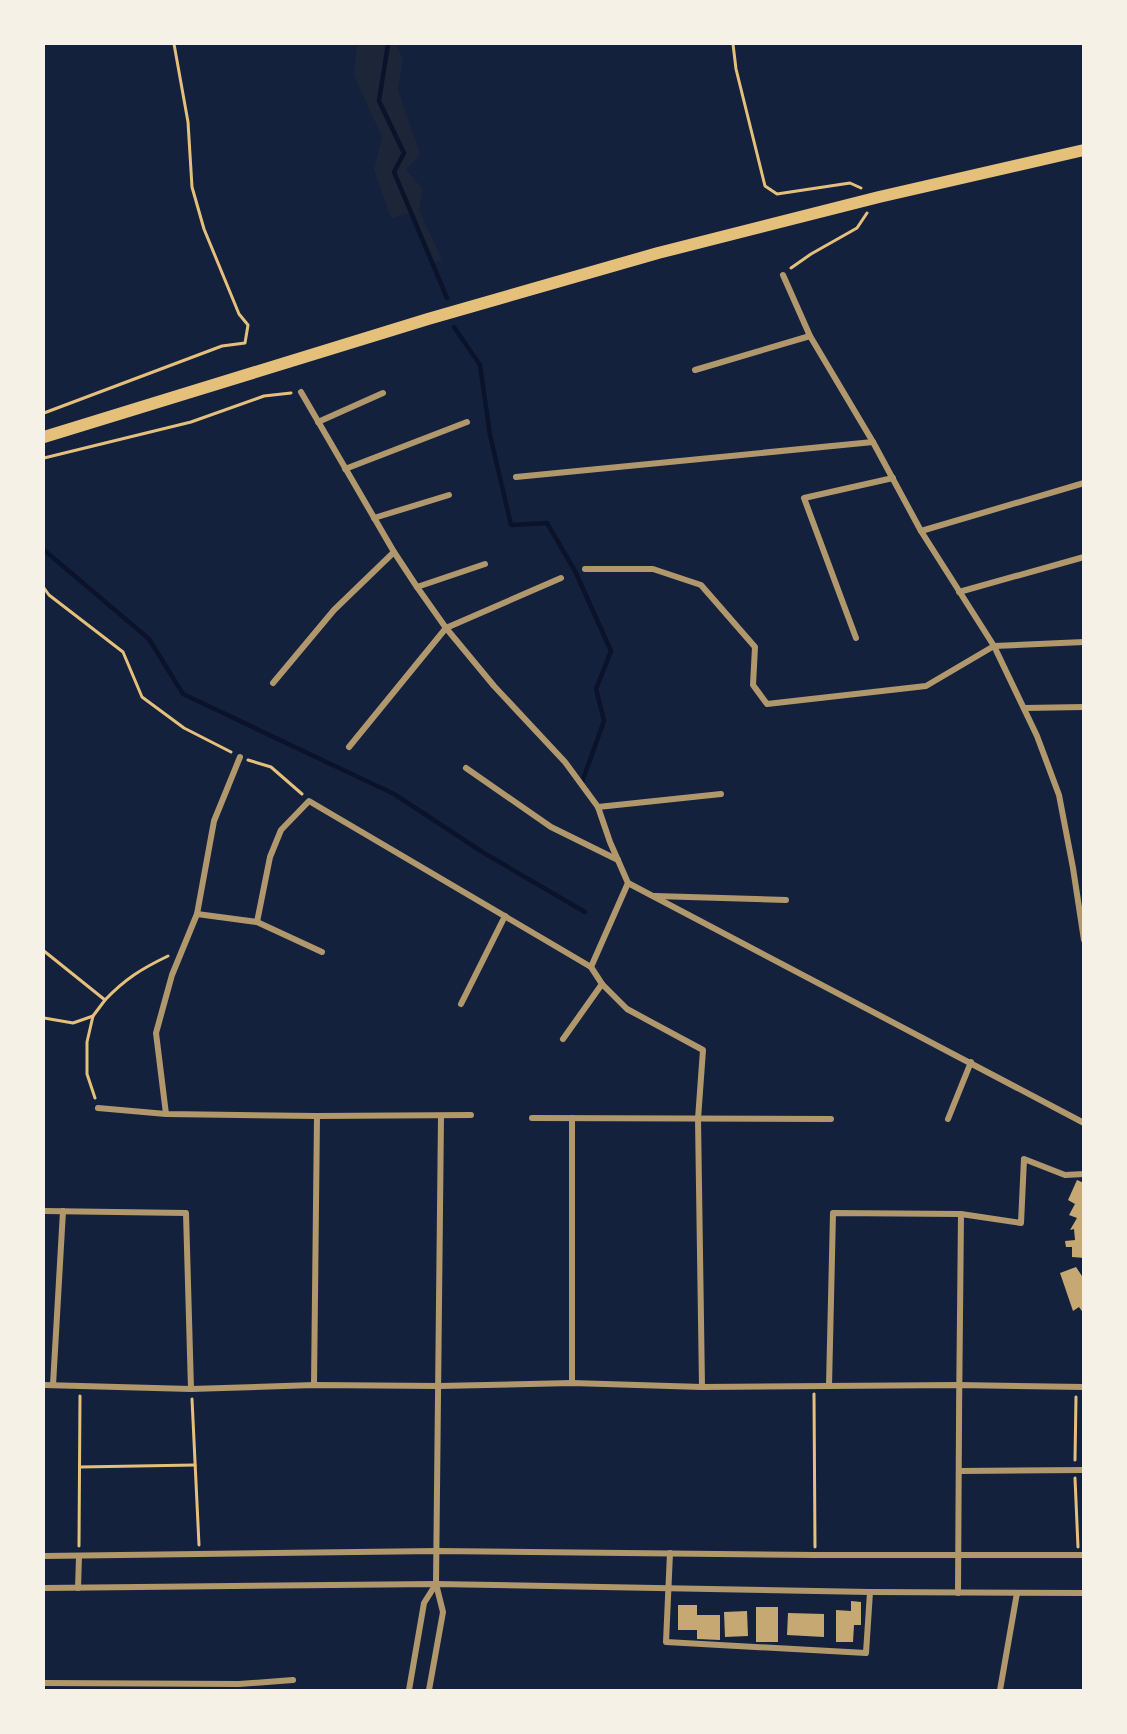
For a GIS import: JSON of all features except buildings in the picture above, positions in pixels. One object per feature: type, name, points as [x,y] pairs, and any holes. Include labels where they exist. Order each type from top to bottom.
[{"type":"main road","points":[[44,437],[428,319],[657,253],[879,197],[1083,150]]},
{"type":"street","points":[[783,275],[810,336],[873,442],[921,531],[994,646],[1037,736],[1059,795],[1073,868],[1083,940]]},
{"type":"street","points":[[695,370],[810,336]]},
{"type":"street","points":[[302,392],[394,552],[446,628],[494,686],[566,762],[598,807],[628,883],[1083,1123]]},
{"type":"street","points":[[318,422],[383,393]]},
{"type":"street","points":[[345,469],[467,422]]},
{"type":"street","points":[[516,477],[873,442]]},
{"type":"street","points":[[856,638],[804,498],[893,478]]},
{"type":"street","points":[[921,531],[1083,483]]},
{"type":"street","points":[[374,518],[449,495]]},
{"type":"street","points":[[273,683],[334,610],[394,552]]},
{"type":"street","points":[[959,592],[1083,557]]},
{"type":"street","points":[[417,587],[485,564]]},
{"type":"street","points":[[585,569],[653,569],[701,585],[755,647],[753,685],[767,704],[926,686],[994,646],[1083,642]]},
{"type":"street","points":[[350,747],[446,628],[561,578]]},
{"type":"street","points":[[1024,708],[1083,707]]},
{"type":"street","points":[[166,1114],[156,1033],[171,975],[196,914],[214,821],[240,757]]},
{"type":"street","points":[[466,768],[551,827],[618,860]]},
{"type":"street","points":[[598,807],[722,794]]},
{"type":"street","points":[[257,922],[270,857],[277,839],[281,830],[309,801],[591,967],[602,984],[627,1010],[703,1050],[698,1119],[702,1387]]},
{"type":"street","points":[[591,967],[628,883]]},
{"type":"street","points":[[652,896],[786,900]]},
{"type":"street","points":[[196,914],[257,922],[322,952]]},
{"type":"street","points":[[461,1004],[505,916]]},
{"type":"street","points":[[563,1039],[602,984]]},
{"type":"street","points":[[948,1119],[971,1062]]},
{"type":"street","points":[[98,1108],[166,1114],[318,1116],[471,1114]]},
{"type":"street","points":[[314,1385],[318,1116]]},
{"type":"street","points":[[429,1690],[443,1612],[436,1584],[441,1116]]},
{"type":"street","points":[[532,1118],[831,1119]]},
{"type":"street","points":[[572,1118],[572,1383]]},
{"type":"street","points":[[829,1386],[833,1213],[961,1214],[1021,1223],[1024,1159],[1065,1175],[1083,1174]]},
{"type":"street","points":[[44,1211],[186,1213],[191,1389]]},
{"type":"street","points":[[53,1385],[63,1211]]},
{"type":"street","points":[[958,1593],[961,1214]]},
{"type":"street","points":[[44,1385],[191,1389],[314,1385],[439,1386],[572,1383],[702,1387],[958,1384],[1083,1387]]},
{"type":"street","points":[[960,1471],[1083,1470]]},
{"type":"street","points":[[44,1556],[437,1551],[1083,1555]]},
{"type":"street","points":[[670,1553],[666,1642],[866,1653],[870,1592]]},
{"type":"street","points":[[78,1588],[79,1556]]},
{"type":"street","points":[[409,1690],[424,1603],[436,1584]]},
{"type":"street","points":[[44,1588],[436,1584],[870,1592],[1083,1593]]},
{"type":"street","points":[[1000,1690],[1017,1593]]},
{"type":"street","points":[[44,1683],[158,1688],[239,1687],[293,1680]]},
{"type":"path","points":[[44,413],[222,346],[245,343],[248,325],[239,314],[204,229],[192,188],[188,122],[174,44]]},
{"type":"path","points":[[733,44],[736,69],[765,186],[777,194],[849,183],[879,197],[857,228],[811,254],[783,275]]},
{"type":"path","points":[[44,458],[191,422],[264,396],[302,392]]},
{"type":"path","points":[[44,588],[49,595],[123,652],[142,698],[184,728],[240,757],[271,767],[309,801]]},
{"type":"path","points":[[98,1108],[87,1074],[87,1042],[93,1016],[123,982],[141,969],[183,947]]},
{"type":"path","points":[[44,951],[105,1000]]},
{"type":"path","points":[[44,1018],[74,1023],[93,1016]]},
{"type":"path","points":[[79,1556],[81,1386]]},
{"type":"path","points":[[813,1386],[815,1555]]},
{"type":"path","points":[[191,1389],[199,1553]]},
{"type":"path","points":[[80,1467],[195,1465]]},
{"type":"shaded area","points":[[357,44],[396,44],[403,60],[398,90],[420,154],[406,170],[423,189],[419,210],[442,260],[434,263],[411,213],[391,218],[374,170],[382,137],[354,75]]},
{"type":"waterway","points":[[388,44],[379,101],[404,153],[394,172],[447,298]]},
{"type":"waterway","points":[[454,327],[480,365],[490,435],[511,525],[547,523],[575,571],[611,651],[596,689],[604,721],[582,782]]},
{"type":"waterway","points":[[44,550],[149,639],[183,694],[394,794],[484,853],[585,912]]}]
